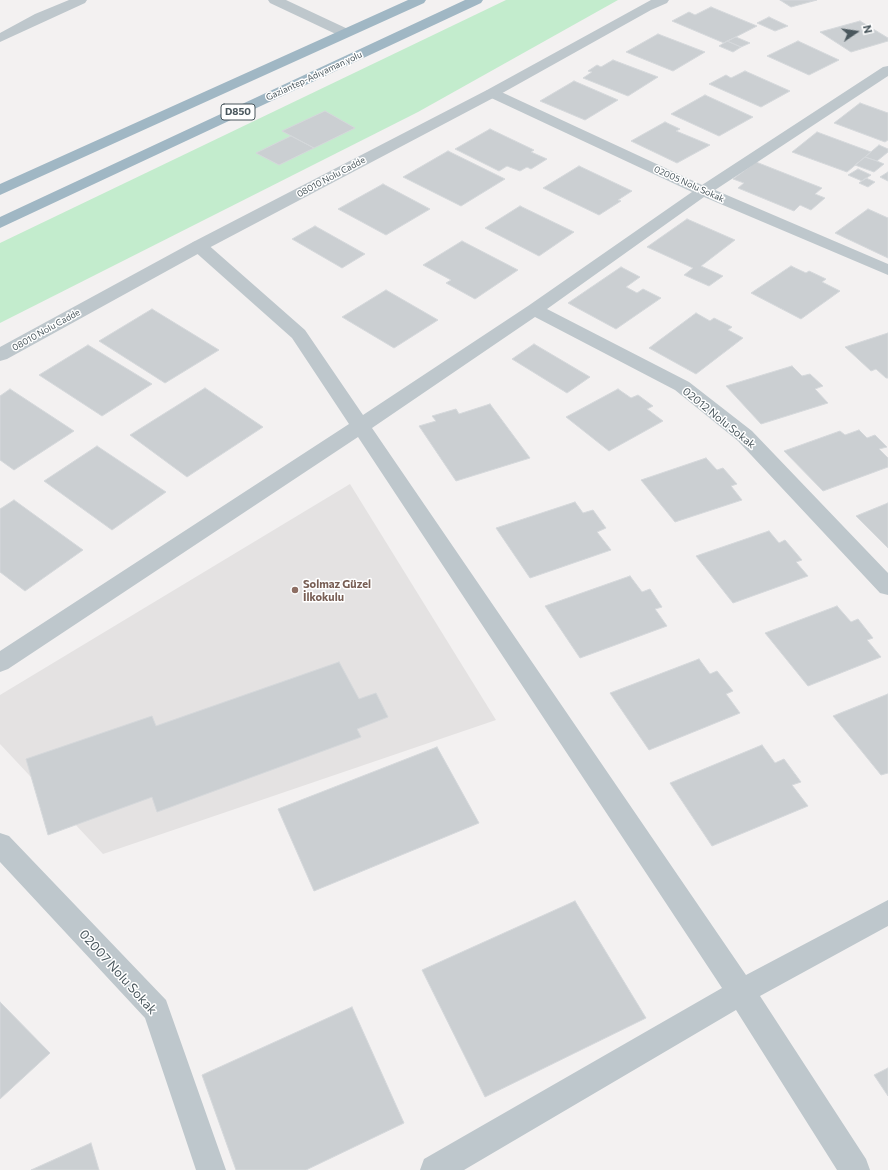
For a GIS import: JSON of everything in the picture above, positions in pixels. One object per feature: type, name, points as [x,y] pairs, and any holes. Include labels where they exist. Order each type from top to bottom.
[{"type":"highway","name":"D850","points":[[0,190],[419,0]]},
{"type":"highway","name":"Gaziantep-Adıyaman yolu","points":[[0,222],[476,0]]},
{"type":"street","points":[[0,38],[40,17],[80,0]]},
{"type":"street","points":[[275,0],[345,33]]},
{"type":"street","name":"08010 Nolu Cadde","points":[[0,355],[199,246],[492,93],[646,7],[662,0]]},
{"type":"street","points":[[0,663],[362,425],[534,310],[703,191],[888,70]]},
{"type":"street","name":"02005 Nolu Sokak","points":[[492,93],[703,191],[888,270]]},
{"type":"street","points":[[199,246],[299,334],[362,425],[741,992],[855,1170]]},
{"type":"street","name":"02012 Nolu Sokak","points":[[534,310],[682,386],[745,436],[888,587]]},
{"type":"street","name":"02007 Nolu Sokak","points":[[0,844],[156,1010],[211,1170]]},
{"type":"street","points":[[435,1170],[741,992],[888,912]]},
{"type":"shaded area","name":"Solmaz Güzel İlkokulu","points":[[350,484],[496,720],[103,854],[0,744],[0,695]]},
{"type":"green space","points":[[506,0],[618,0],[418,112],[0,323],[0,243]]},
{"type":"building","points":[[780,0],[817,0],[791,7]]},
{"type":"building","points":[[711,7],[757,26],[724,43],[672,21],[689,12],[695,15]]},
{"type":"building","points":[[769,17],[788,26],[775,31],[757,23]]},
{"type":"building","points":[[860,21],[888,38],[888,41],[851,52],[820,32]]},
{"type":"building","points":[[658,34],[705,52],[673,71],[626,52]]},
{"type":"building","points":[[736,37],[750,43],[741,47],[727,41]]},
{"type":"building","points":[[727,41],[741,47],[733,52],[719,46]]},
{"type":"building","points":[[798,41],[839,60],[809,75],[767,56]]},
{"type":"building","points":[[613,60],[658,77],[628,96],[583,78],[592,72],[588,71],[597,65],[601,67]]},
{"type":"building","points":[[745,71],[790,91],[761,107],[709,84],[726,75],[731,78]]},
{"type":"building","points":[[574,81],[618,100],[585,120],[540,101]]},
{"type":"building","points":[[705,95],[753,117],[719,136],[671,114]]},
{"type":"building","points":[[860,103],[888,113],[888,140],[885,142],[834,123]]},
{"type":"building","points":[[325,111],[355,128],[314,148],[282,131]]},
{"type":"building","points":[[665,122],[680,129],[676,131],[710,145],[677,163],[631,141]]},
{"type":"building","points":[[490,129],[534,150],[531,152],[547,159],[531,169],[527,167],[520,171],[507,166],[499,171],[455,149]]},
{"type":"building","points":[[817,132],[871,152],[847,172],[792,152]]},
{"type":"building","points":[[291,136],[314,148],[279,165],[256,153]]},
{"type":"building","points":[[879,145],[888,149],[888,152],[877,161],[865,157]]},
{"type":"building","points":[[448,151],[505,179],[461,206],[403,177]]},
{"type":"building","points":[[865,157],[884,164],[874,172],[855,165]]},
{"type":"building","points":[[756,162],[822,188],[815,194],[825,198],[811,210],[800,205],[794,211],[738,188],[744,183],[733,179]]},
{"type":"building","points":[[579,166],[632,191],[618,200],[621,201],[599,215],[543,188]]},
{"type":"building","points":[[858,169],[871,175],[862,181],[848,175]]},
{"type":"building","points":[[888,172],[888,181],[880,177]]},
{"type":"building","points":[[866,178],[875,182],[868,187],[859,183]]},
{"type":"building","points":[[383,184],[430,209],[386,235],[338,209]]},
{"type":"building","points":[[520,206],[574,232],[539,256],[485,228]]},
{"type":"building","points":[[868,209],[888,218],[888,258],[835,233]]},
{"type":"building","points":[[687,219],[735,240],[701,266],[723,276],[709,286],[684,275],[693,268],[647,247]]},
{"type":"building","points":[[315,226],[365,254],[342,268],[292,239]]},
{"type":"building","points":[[462,241],[518,270],[475,299],[446,283],[451,280],[423,265]]},
{"type":"building","points":[[791,266],[806,273],[809,271],[826,279],[822,282],[840,291],[801,319],[751,293]]},
{"type":"building","points":[[621,267],[640,277],[626,287],[637,293],[643,289],[661,298],[616,329],[568,303]]},
{"type":"building","points":[[386,290],[438,320],[394,348],[342,317]]},
{"type":"building","points":[[152,309],[219,350],[165,383],[99,341]]},
{"type":"building","points":[[696,313],[710,321],[714,318],[732,327],[728,330],[743,338],[696,374],[649,348]]},
{"type":"building","points":[[888,333],[888,378],[876,369],[871,371],[845,347]]},
{"type":"building","points":[[534,344],[590,377],[567,393],[512,359]]},
{"type":"building","points":[[88,345],[152,384],[102,416],[39,375]]},
{"type":"building","points":[[792,366],[802,376],[810,374],[823,386],[815,389],[828,403],[761,424],[726,386]]},
{"type":"building","points":[[205,388],[263,427],[187,477],[130,435]]},
{"type":"building","points":[[10,389],[74,431],[14,470],[0,460],[0,396]]},
{"type":"building","points":[[618,389],[631,398],[638,395],[653,406],[647,409],[663,421],[609,451],[566,417]]},
{"type":"building","points":[[490,404],[530,458],[456,481],[419,426],[436,421],[432,416],[456,409],[459,414]]},
{"type":"building","points":[[859,430],[867,438],[875,435],[887,447],[879,449],[888,458],[888,467],[823,491],[784,451],[840,431],[845,435]]},
{"type":"building","points":[[97,446],[166,492],[112,530],[44,481]]},
{"type":"building","points":[[706,458],[717,470],[723,468],[737,484],[731,486],[742,500],[675,522],[641,480]]},
{"type":"building","points":[[14,500],[83,550],[25,591],[0,572],[0,509]]},
{"type":"building","points":[[575,502],[583,513],[593,510],[606,528],[597,532],[611,550],[530,578],[496,528]]},
{"type":"building","points":[[888,503],[888,548],[856,516]]},
{"type":"building","points":[[769,531],[779,543],[785,540],[802,560],[796,562],[808,576],[733,603],[696,556]]},
{"type":"building","points":[[630,576],[642,592],[650,589],[662,607],[655,609],[667,626],[580,658],[545,606]]},
{"type":"building","points":[[837,606],[851,622],[858,619],[873,638],[867,640],[881,657],[808,686],[765,633]]},
{"type":"building","points":[[699,659],[710,674],[717,671],[733,691],[726,694],[740,713],[649,750],[610,693]]},
{"type":"building","points":[[339,662],[359,699],[376,693],[388,717],[357,729],[361,737],[157,812],[152,797],[48,835],[26,759],[152,716],[156,726]]},
{"type":"building","points":[[888,694],[888,773],[881,775],[833,716]]},
{"type":"building","points":[[762,745],[775,763],[784,759],[801,782],[792,785],[808,806],[712,846],[670,783]]},
{"type":"building","points":[[437,747],[479,823],[314,891],[278,809]]},
{"type":"building","points":[[575,901],[646,1018],[485,1097],[422,970]]},
{"type":"building","points":[[0,1002],[50,1053],[0,1099]]},
{"type":"building","points":[[352,1007],[404,1123],[306,1170],[236,1170],[202,1075]]},
{"type":"building","points":[[888,1068],[888,1096],[874,1075]]},
{"type":"building","points":[[91,1143],[99,1170],[31,1170]]},
{"type":"place","name":"Solmaz Güzel İlkokulu","points":[[295,590]]}]
